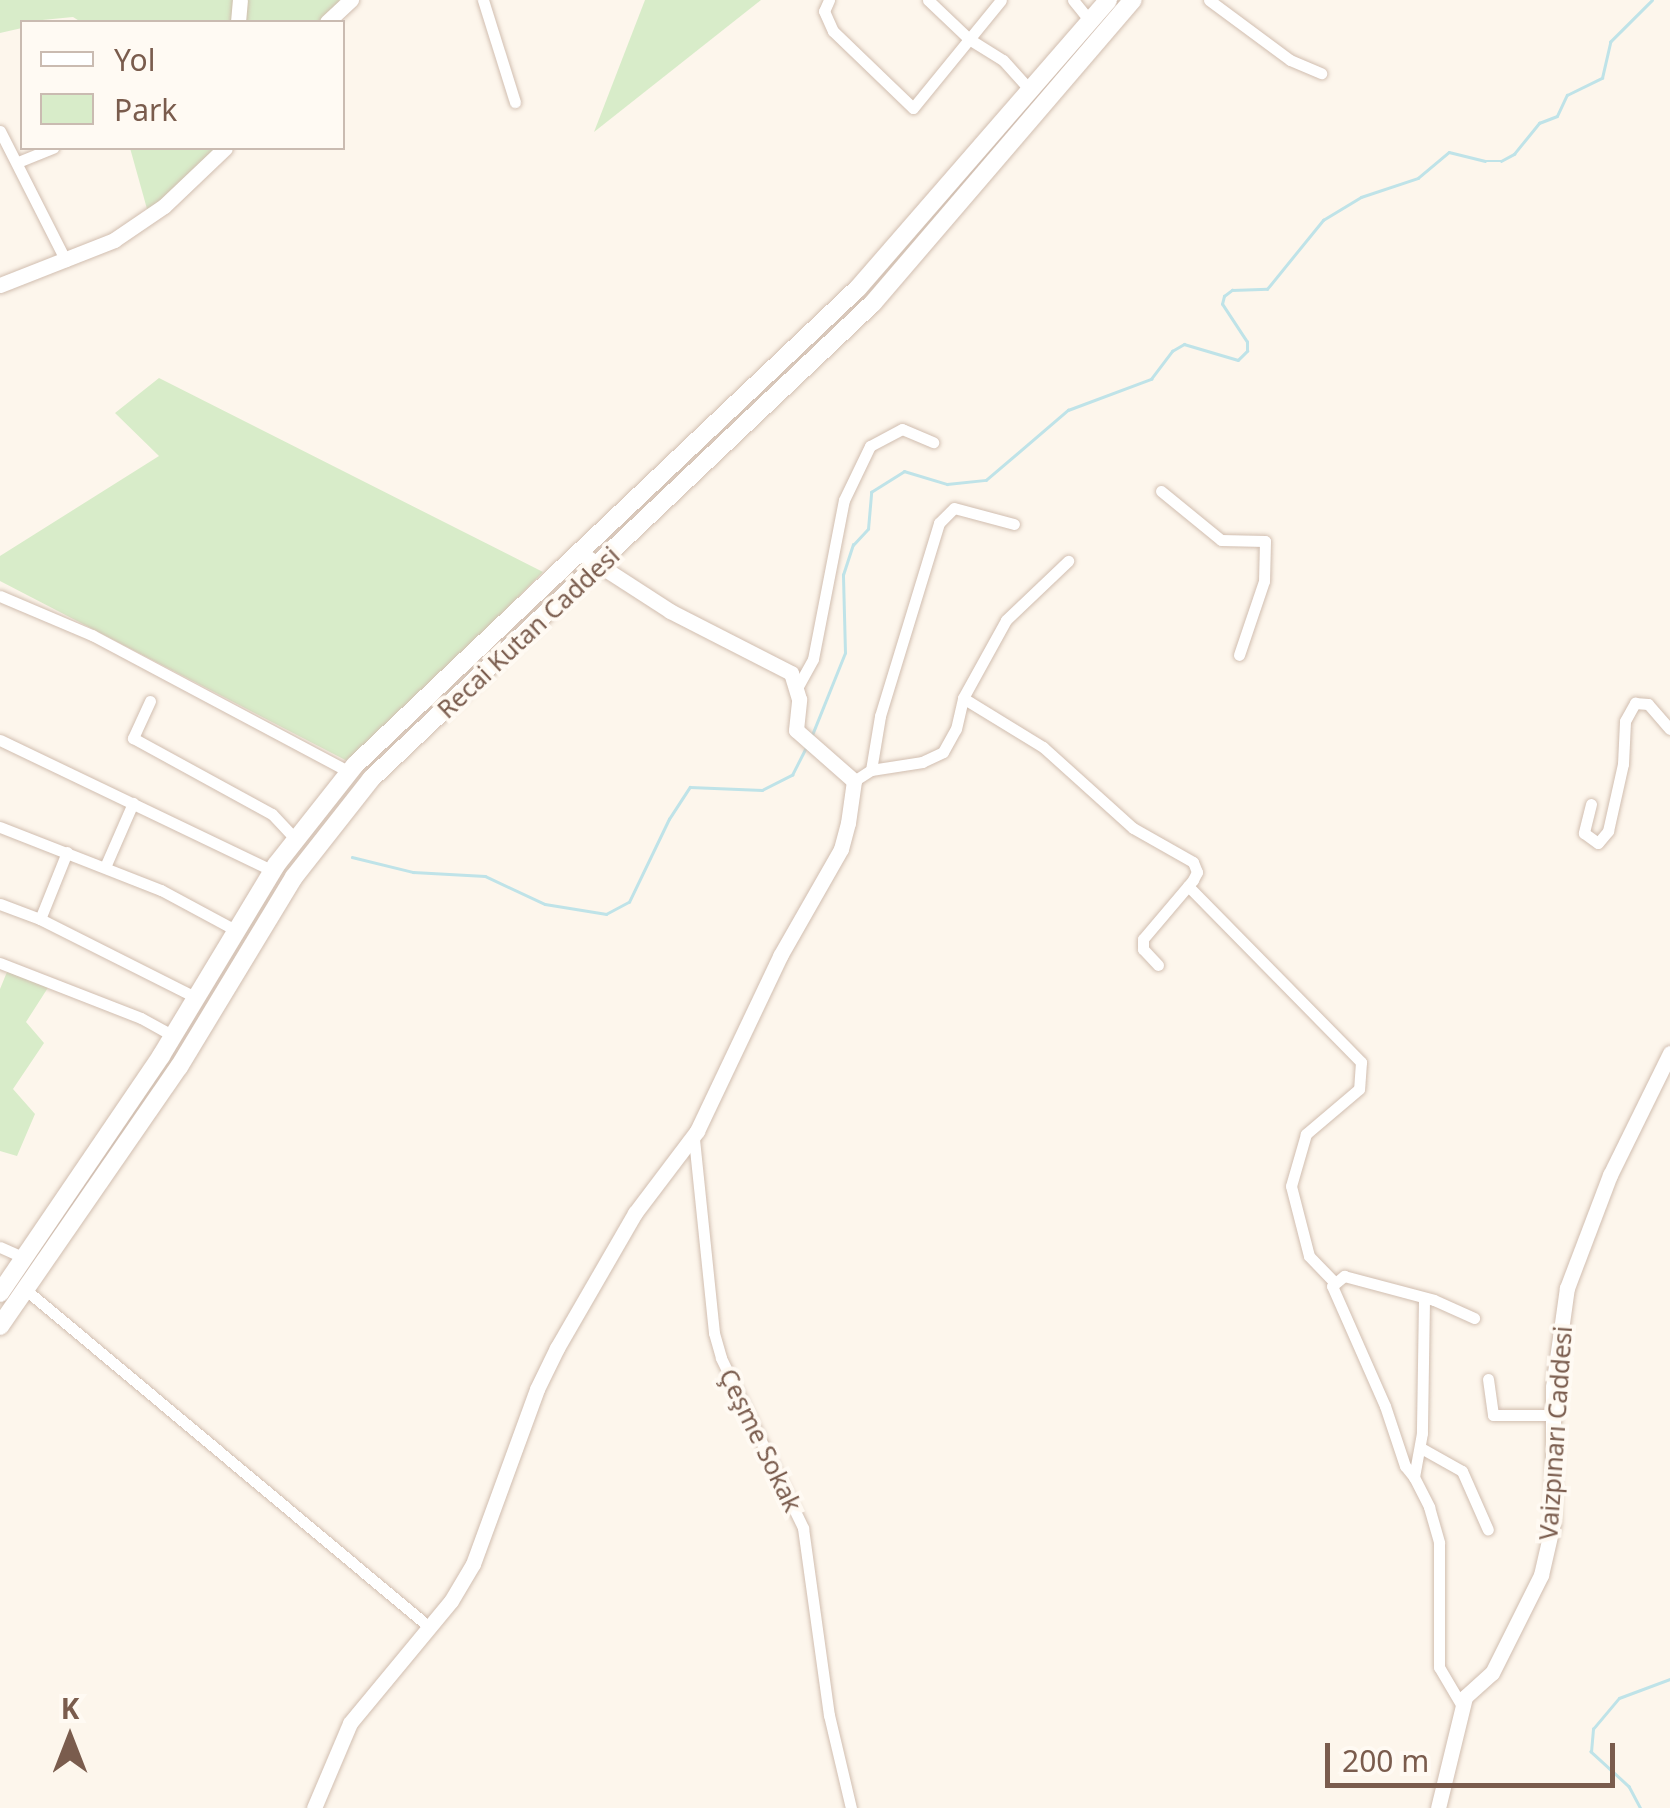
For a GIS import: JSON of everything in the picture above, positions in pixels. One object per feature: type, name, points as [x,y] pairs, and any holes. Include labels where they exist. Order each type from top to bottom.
[{"type":"main road","name":"Recai Kutan Caddesi","points":[[0,1294],[174,1036],[273,871],[350,772],[858,288],[1108,0]]},
{"type":"main road","name":"Recai Kutan Caddesi","points":[[0,1326],[179,1067],[294,877],[349,807],[403,748],[600,566],[873,302],[1134,0]]},
{"type":"street","points":[[329,20],[351,0]]},
{"type":"street","points":[[829,0],[824,11],[833,30],[913,108],[1002,0]]},
{"type":"street","points":[[928,0],[969,39],[1003,60],[1030,90]]},
{"type":"street","points":[[1073,0],[1090,21]]},
{"type":"street","points":[[1209,0],[1290,60],[1321,73]]},
{"type":"street","points":[[488,1],[515,102]]},
{"type":"street","points":[[0,131],[66,261]]},
{"type":"street","points":[[18,162],[47,150]]},
{"type":"street","points":[[0,285],[114,240],[164,206],[225,150]]},
{"type":"street","points":[[797,688],[813,659],[844,500],[870,446],[902,429],[933,442]]},
{"type":"street","points":[[1161,492],[1221,540],[1265,540],[1264,580],[1239,655]]},
{"type":"street","points":[[870,770],[880,716],[940,523],[954,508],[1014,524]]},
{"type":"street","points":[[582,554],[670,610],[791,673],[797,688],[796,730],[800,739],[854,781]]},
{"type":"street","points":[[314,1808],[350,1723],[473,1564],[537,1389],[635,1213],[697,1130],[780,956],[841,849],[854,781],[870,770],[922,762],[943,752],[956,729],[962,698],[1016,606],[1068,561]]},
{"type":"street","points":[[0,596],[92,635],[350,772]]},
{"type":"street","points":[[962,698],[1070,768],[1133,828],[1192,862],[1196,872],[1188,886],[1144,939],[1143,949],[1158,964]]},
{"type":"street","points":[[150,701],[133,738],[272,814],[296,840]]},
{"type":"street","points":[[1592,804],[1584,833],[1598,843],[1608,831],[1623,764],[1625,720],[1634,703],[1648,704],[1670,729]]},
{"type":"street","points":[[0,740],[273,871]]},
{"type":"street","points":[[105,867],[134,803]]},
{"type":"street","points":[[0,827],[161,890],[237,931]]},
{"type":"street","points":[[40,919],[67,852]]},
{"type":"street","points":[[1188,886],[1361,1062],[1359,1088],[1306,1134],[1291,1186],[1309,1256],[1334,1282],[1334,1296],[1380,1394],[1405,1466],[1429,1507],[1439,1543],[1439,1666],[1462,1706]]},
{"type":"street","points":[[0,904],[40,919],[197,998]]},
{"type":"street","points":[[0,964],[141,1018],[174,1036]]},
{"type":"street","name":"Vaizpınarı Caddesi","points":[[1438,1808],[1462,1706],[1492,1673],[1540,1575],[1556,1492],[1551,1415],[1567,1288],[1610,1175],[1670,1053]]},
{"type":"street","name":"Çeşme Sokak","points":[[697,1130],[692,1145],[714,1333],[721,1358],[804,1528],[829,1715],[852,1807]]},
{"type":"street","points":[[0,1246],[25,1258]]},
{"type":"street","points":[[1334,1282],[1344,1276],[1446,1304],[1474,1318]]},
{"type":"street","points":[[26,1290],[428,1626]]},
{"type":"street","points":[[1414,1477],[1421,1448],[1424,1300]]},
{"type":"street","points":[[1488,1379],[1492,1414],[1551,1415]]},
{"type":"street","points":[[1421,1448],[1462,1471],[1488,1530]]},
{"type":"green space","points":[[0,0],[242,0],[241,20],[73,17],[20,20],[20,28],[0,33]]},
{"type":"green space","points":[[245,0],[339,0],[343,7],[332,20],[244,20]]},
{"type":"green space","points":[[645,0],[761,0],[594,132]]},
{"type":"green space","points":[[131,150],[223,150],[149,216]]},
{"type":"green space","points":[[159,378],[543,572],[353,764],[0,581],[0,556],[159,456],[115,413]]},
{"type":"green space","points":[[9,967],[51,983],[26,1022],[44,1043],[13,1089],[35,1114],[17,1156],[0,1151],[0,989]]},
{"type":"waterway","points":[[812,735],[845,653],[843,575],[853,545],[868,529],[871,492],[904,471],[947,484],[986,480],[1068,410],[1151,379],[1172,351],[1184,344],[1238,360],[1247,351],[1247,342],[1222,304],[1224,296],[1232,290],[1267,289],[1323,220],[1361,197],[1418,178],[1449,152],[1485,161],[1501,161],[1514,154],[1539,123],[1557,116],[1567,95],[1602,78],[1610,42],[1652,0]]},
{"type":"waterway","points":[[352,857],[413,872],[485,876],[545,904],[606,914],[629,902],[669,819],[690,787],[762,790],[792,775],[806,747]]},
{"type":"waterway","points":[[1640,1808],[1629,1787],[1591,1752],[1593,1729],[1619,1698],[1670,1679]]}]
